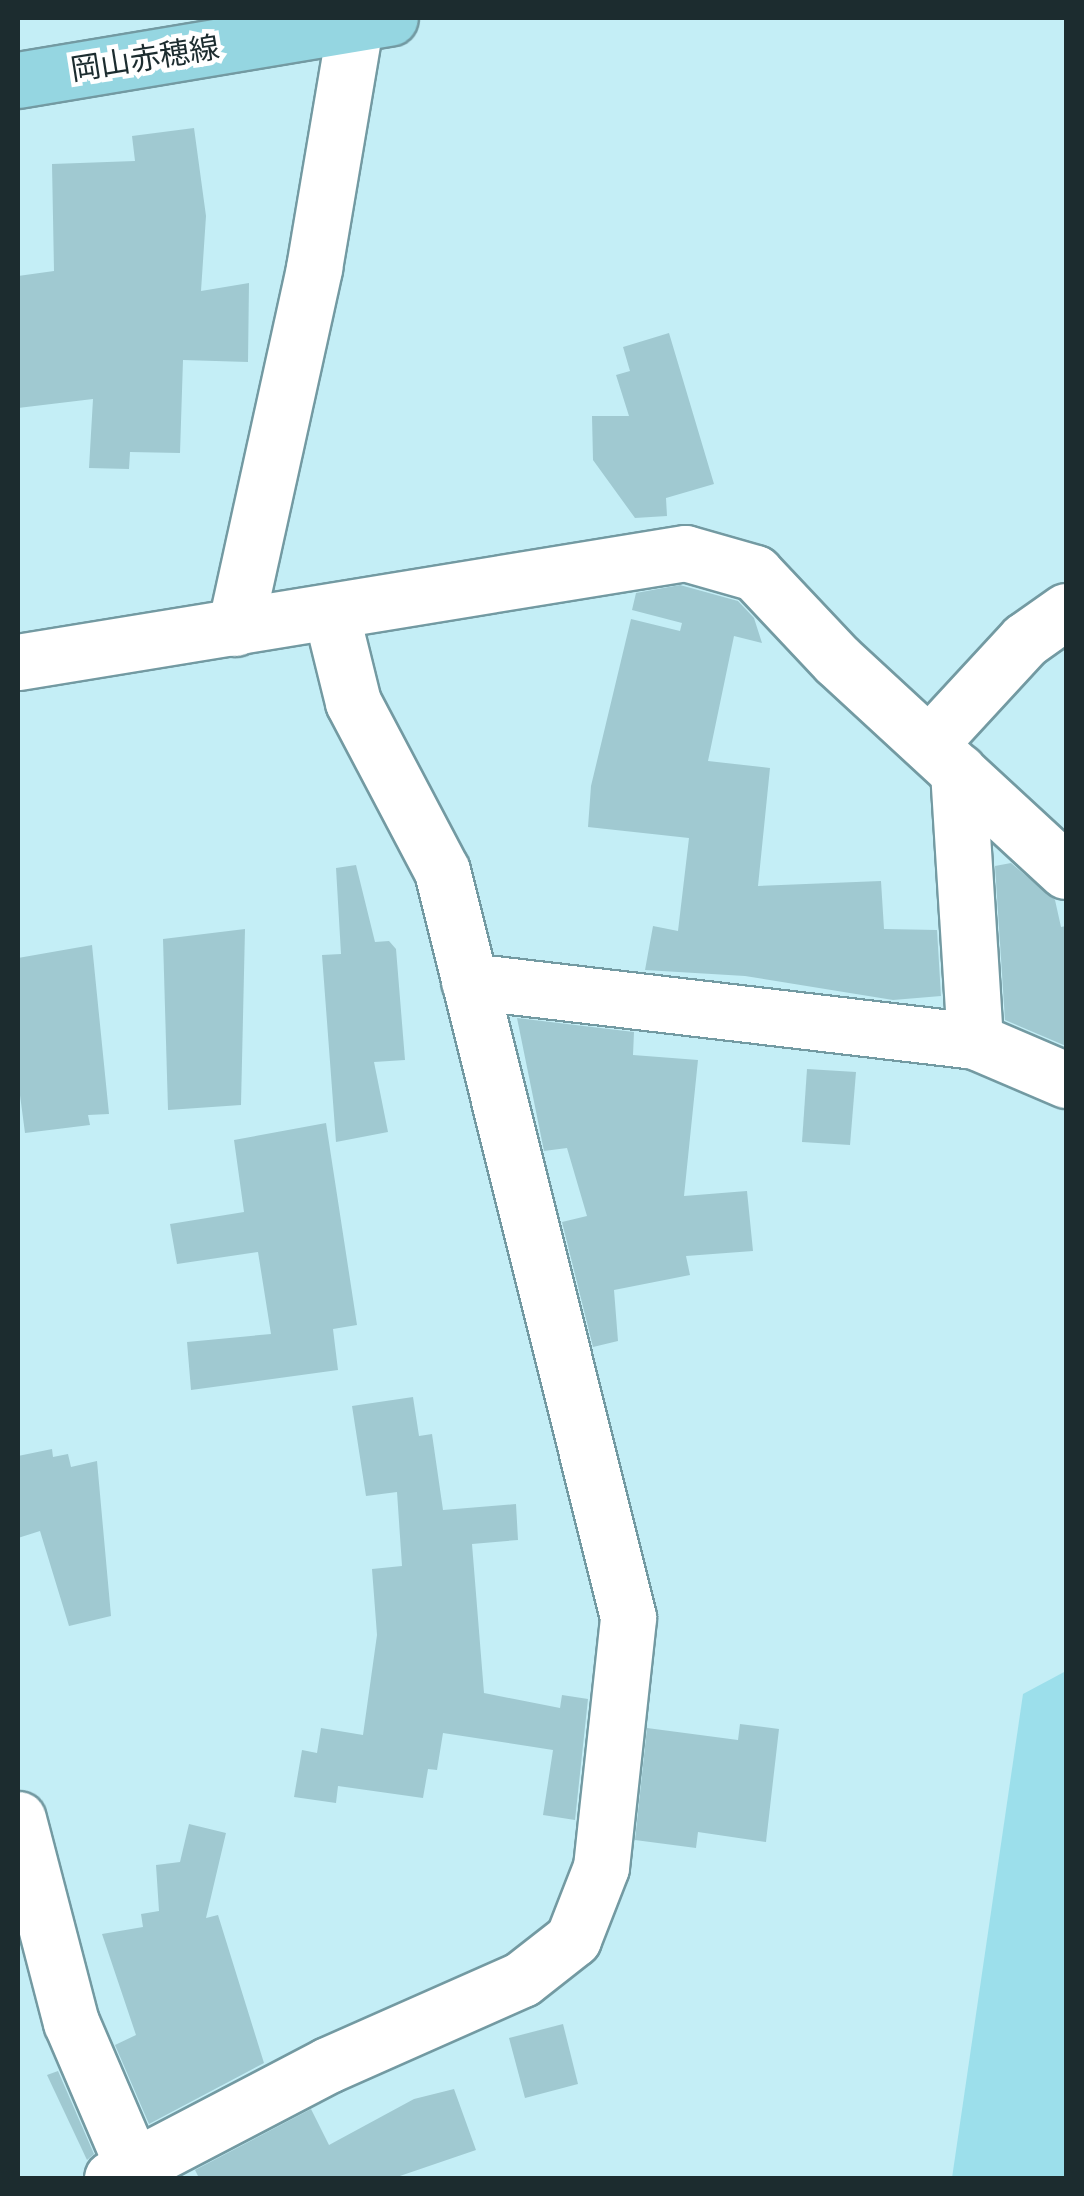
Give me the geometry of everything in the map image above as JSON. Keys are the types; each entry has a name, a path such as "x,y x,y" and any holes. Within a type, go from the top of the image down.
{"main road":[{"name":"岡山赤穂線","path":"18,80 372,21"}],"street":[{"path":"235,628 372,21"},
{"path":"18,662 331,614 685,553 755,574 1066,872"},
{"path":"975,1040 943,757 1026,640 1066,611"},
{"path":"18,1819 71,2022 128,2176 328,2065 522,1979 573,1939 601,1867 628,1617 442,870 353,702 331,614"},
{"path":"469,981 975,1040 1066,1080"}],"shaded area":[{"path":"1066,1671 1066,2178 952,2178 1023,1694"}],"building":[{"path":"194,128 206,216 201,291 249,283 248,362 183,360 180,453 130,452 129,469 89,468 93,399 18,408 18,276 54,271 52,164 135,161 132,136"},
{"path":"669,333 714,484 666,498 667,516 635,518 593,460 592,416 629,416 616,375 630,371 623,347"},
{"path":"680,585 738,601 754,618 762,643 734,636 708,761 770,768 758,886 881,881 884,929 937,930 941,996 893,1000 745,976 645,970 653,926 678,931 689,838 588,827 591,786 631,619 680,631 682,623 632,610 636,593"},
{"path":"1011,863 1055,900 1061,927 1066,926 1066,1046 1005,1020 995,866"},
{"path":"356,865 375,942 389,941 396,949 405,1060 374,1062 388,1132 336,1142 322,955 341,954 336,868"},
{"path":"245,929 241,1105 168,1110 163,939"},
{"path":"92,945 109,1114 88,1115 90,1125 25,1133 18,1080 18,958"},
{"path":"517,1018 634,1032 633,1055 698,1060 684,1196 747,1191 753,1251 686,1256 690,1275 614,1290 618,1341 593,1347 562,1222 587,1216 567,1148 544,1151"},
{"path":"807,1069 856,1072 850,1145 802,1142"},
{"path":"326,1123 357,1325 333,1329 338,1370 191,1390 187,1342 271,1334 258,1252 177,1264 170,1224 244,1212 234,1140"},
{"path":"413,1397 419,1436 432,1434 443,1510 516,1504 518,1540 472,1544 484,1693 560,1708 562,1695 588,1699 575,1820 543,1815 553,1750 443,1733 437,1770 428,1769 423,1798 338,1786 336,1803 294,1797 302,1750 317,1753 321,1728 363,1735 377,1635 372,1569 402,1566 397,1492 366,1496 352,1406"},
{"path":"52,1449 53,1457 68,1454 71,1467 97,1461 111,1616 69,1626 40,1531 18,1538 18,1456"},
{"path":"740,1724 779,1729 766,1842 698,1832 696,1848 635,1840 647,1728 738,1740"},
{"path":"189,1824 226,1833 206,1918 218,1915 264,2063 149,2124 115,2045 136,2035 102,1934 143,1927 141,1914 159,1911 156,1865 180,1862"},
{"path":"563,2024 578,2084 525,2098 509,2038"},
{"path":"58,2071 94,2154 87,2160 47,2075"},
{"path":"454,2089 476,2150 394,2178 199,2178 195,2170 311,2109 329,2145 414,2099"}]}
